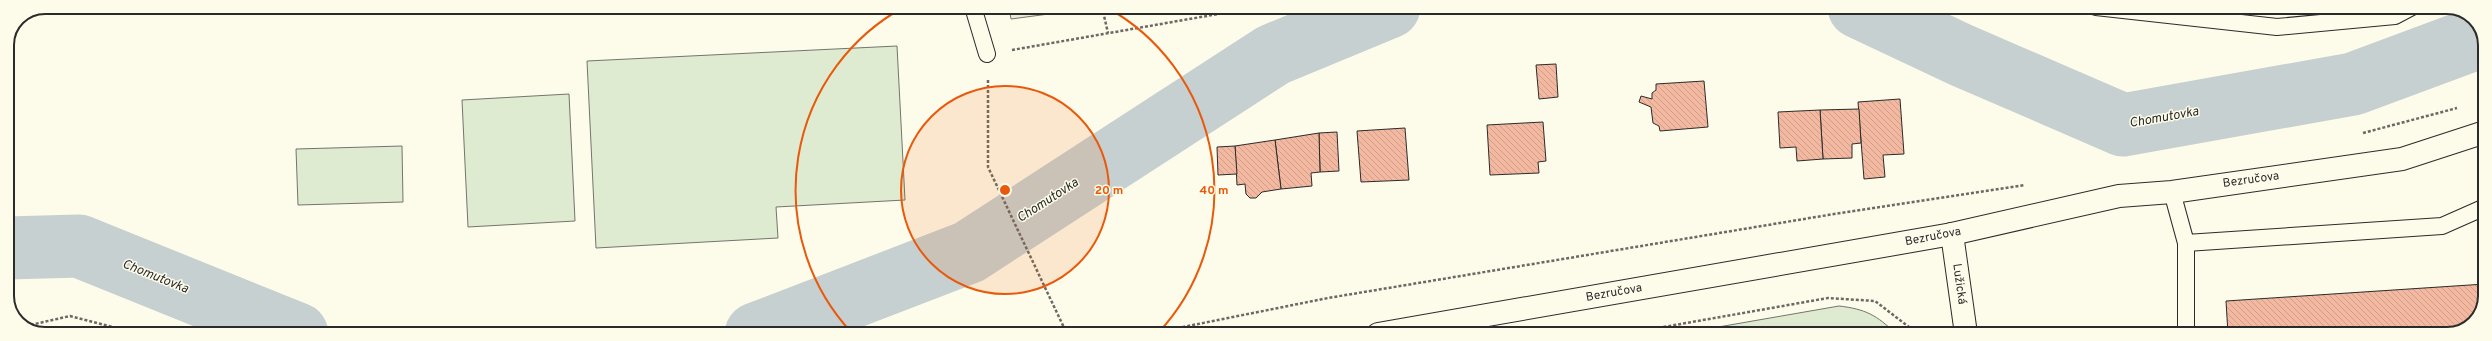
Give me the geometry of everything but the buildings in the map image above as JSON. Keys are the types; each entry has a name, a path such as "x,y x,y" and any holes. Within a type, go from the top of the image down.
{"street":[{"name":"Bezručova","path":"1418,327 1952,234 2119,196 2172,192 2402,159 2478,134"},
{"name":"Lužická","path":"1952,234 1965,327"}],"lane":[{"path":"975,14 987,54"},
{"path":"2156,14 2277,28 2395,16 2399,14"},
{"path":"2172,192 2186,243 2186,327"},
{"path":"2186,243 2442,226 2478,210"}],"path":[{"path":"1104,14 1108,33"},
{"path":"1064,327 988,167 987,54 1218,14"},
{"path":"2360,134 2433,113"},
{"path":"1183,327 1328,298 1828,215 2032,184"},
{"path":"1664,327 1828,298 1875,301 1909,327"},
{"path":"33,324 70,316 113,327"}],"green space":[{"path":"897,46 905,200 776,207 778,238 596,248 587,61"},
{"path":"569,94 575,221 468,227 462,100"},
{"path":"402,146 403,202 298,205 296,149"},
{"path":"1839,306 1863,311 1883,322 1888,327 1718,327"}],"shaded area":[{"path":"1010,14 1049,14 1011,19"}],"waterway":[{"name":"Chomutovka","path":"774,327 969,252 1273,55 1372,14"},
{"name":"Chomutovka","path":"1874,14 1961,55 2123,125 2353,84 2477,38"},
{"name":"Chomutovka","path":"14,248 79,246 280,327"}]}
